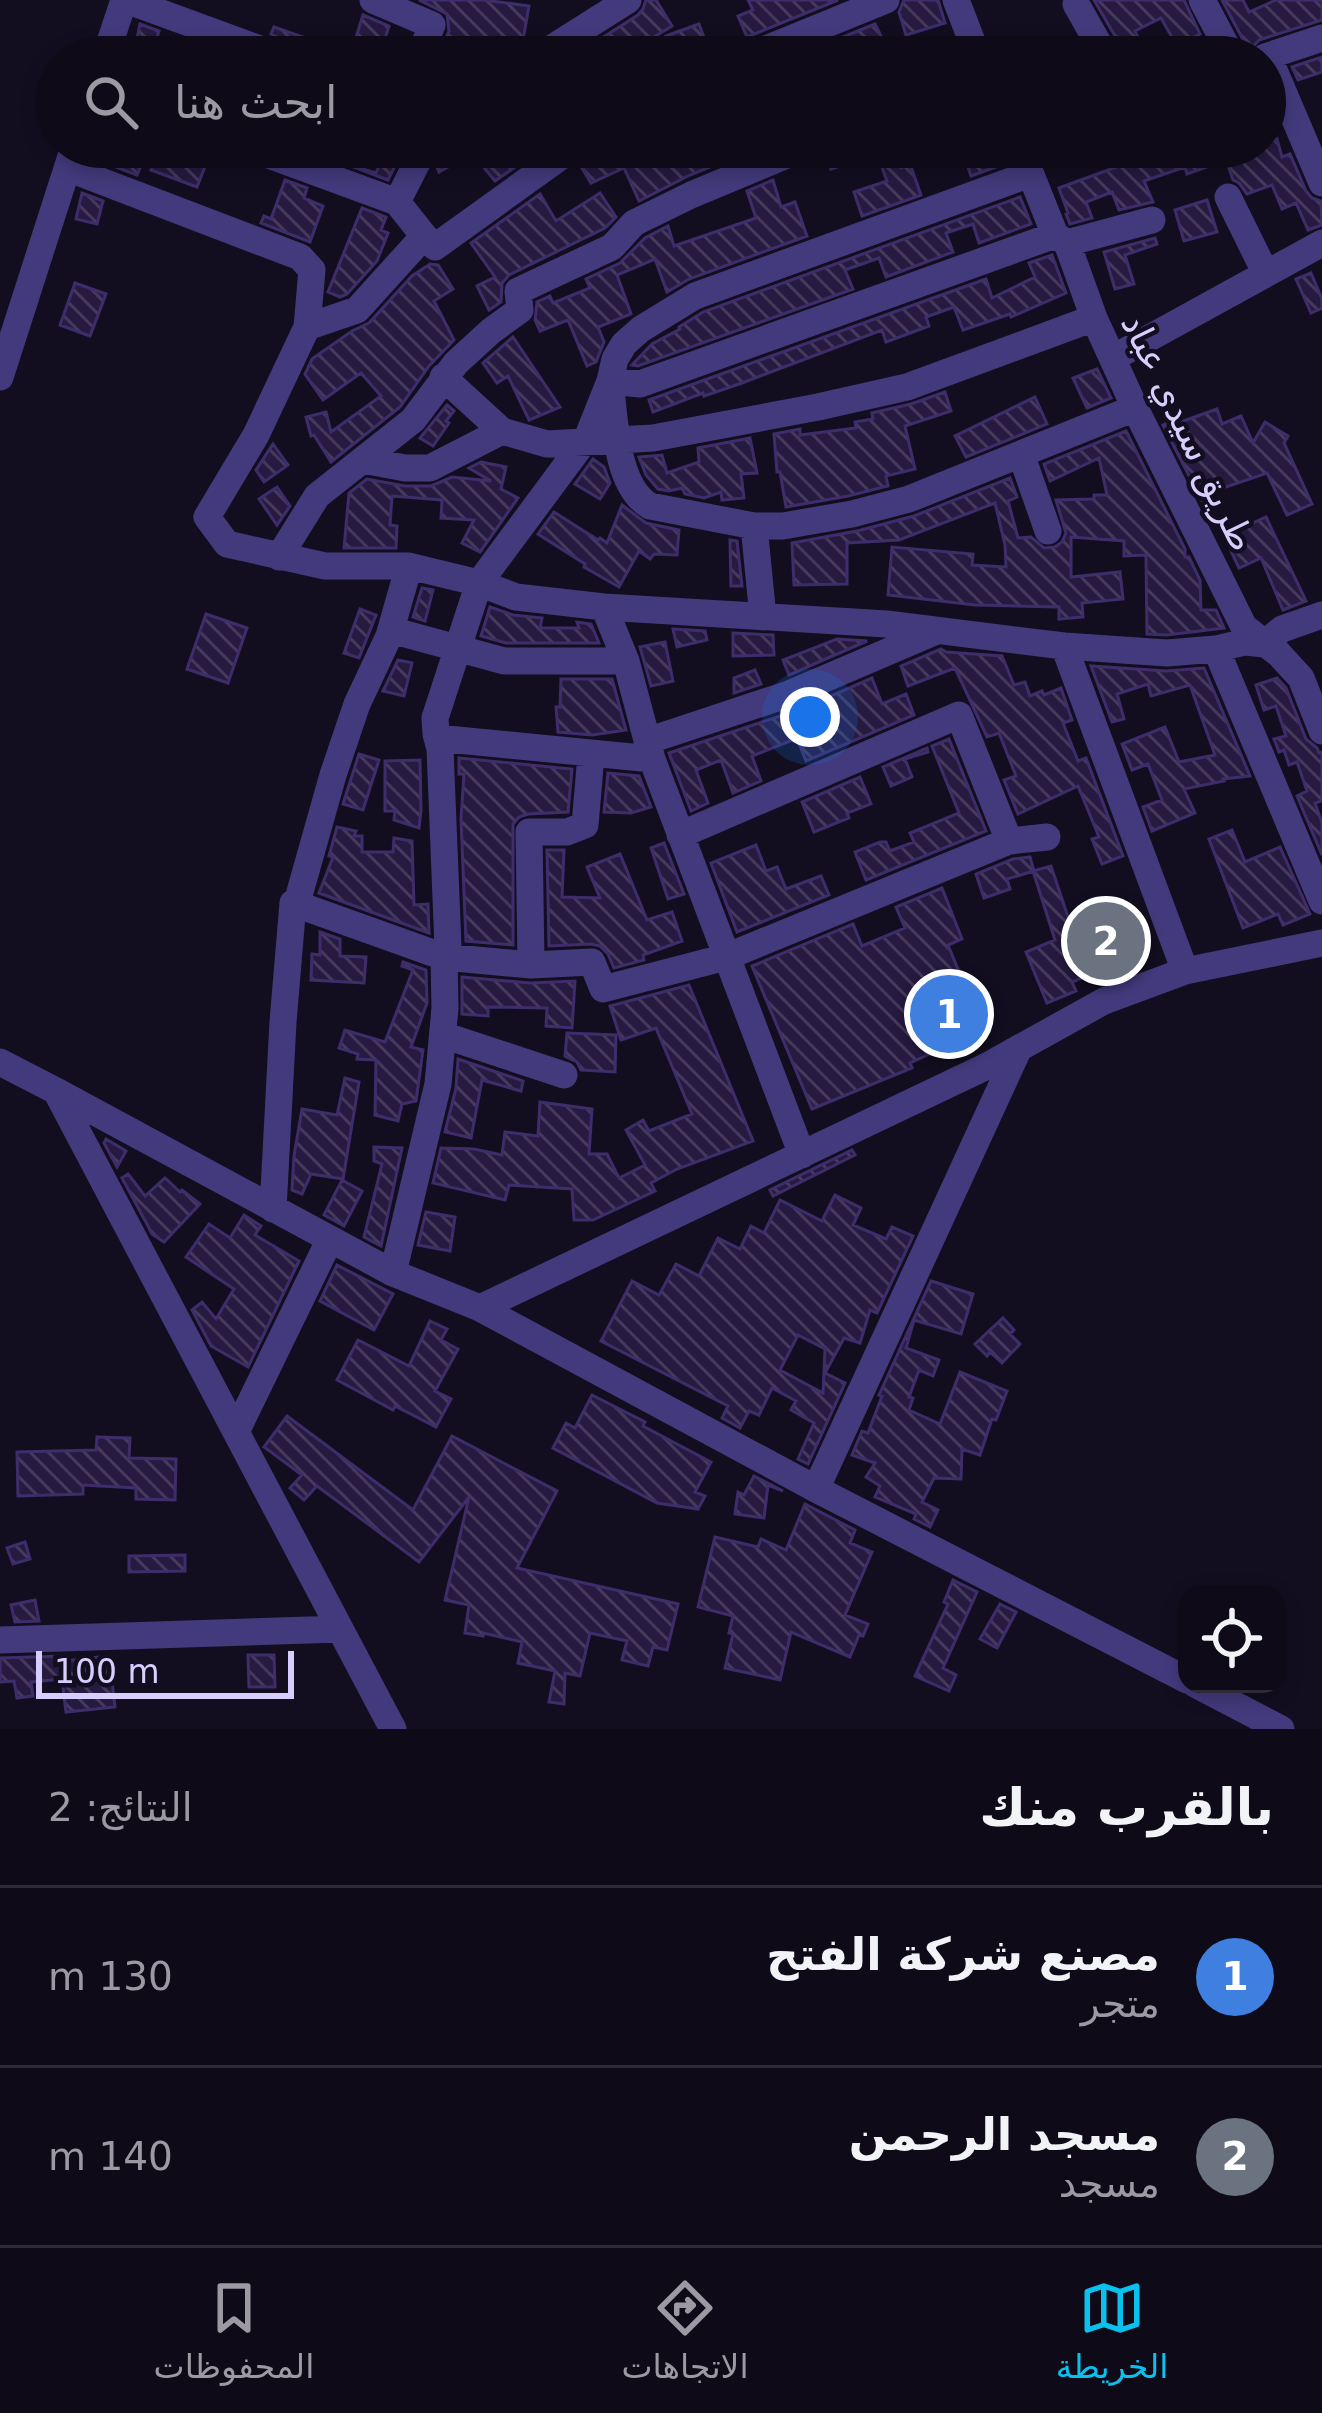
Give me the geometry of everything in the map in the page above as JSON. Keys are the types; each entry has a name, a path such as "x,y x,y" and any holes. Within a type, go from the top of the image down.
{"street":[{"path":"112,36 125,0 225,36"},
{"path":"373,0 432,25 427,36"},
{"path":"571,36 628,0"},
{"path":"798,36 886,0"},
{"path":"956,0 970,36"},
{"path":"1202,0 1221,36"},
{"path":"1076,4 1094,36"},
{"path":"1286,50 1322,38"},
{"path":"1286,102 1322,183"},
{"path":"0,377 67,168"},
{"path":"93,168 300,257 312,270 307,327 256,435 207,517 227,544 325,566 409,566 516,597 887,624 1064,646 1167,652 1264,644 1282,629 1322,615"},
{"path":"305,168 398,202 430,242"},
{"path":"398,202 415,168"},
{"path":"307,327 357,310 430,242 542,168"},
{"path":"279,557 317,496 413,420 443,377 520,310 518,291 612,247 634,223 756,168"},
{"name":"طريق سيدي عباد","path":"1028,168 1135,408 1244,627 1312,674 1322,731"},
{"path":"393,1273 433,1106 443,1035 448,947 435,718 479,583 584,441 610,381 614,359 641,329 695,296 1030,174"},
{"path":"1228,197 1266,274"},
{"path":"610,381 640,384 1061,239 1152,220"},
{"path":"1113,358 1322,243"},
{"path":"443,377 502,431 547,444 653,438 907,387 1094,318"},
{"path":"610,381 618,440 636,498 669,511 754,526 783,526 909,500 1135,408"},
{"path":"363,460 405,469 430,468 502,431"},
{"path":"1021,454 1048,531"},
{"path":"754,526 763,617"},
{"path":"273,1209 293,903 357,704 391,630 409,566"},
{"path":"604,607 626,661 680,835 802,1155"},
{"path":"391,630 504,661 626,661"},
{"path":"437,739 591,755 650,750 937,631"},
{"path":"1064,646 1185,971"},
{"path":"1216,649 1322,902"},
{"path":"680,835 958,715 1009,842"},
{"path":"531,965 529,832 567,832 585,825 591,755"},
{"path":"293,903 445,957 531,965 592,962 603,989 726,957 1009,842 1047,837"},
{"path":"480,1308 802,1155 1104,1001 1185,971 1322,943"},
{"path":"443,1035 564,1075"},
{"path":"816,1490 1019,1048"},
{"path":"0,1062 393,1273 480,1308 816,1490 1178,1675"},
{"path":"56,1091 393,1729"},
{"path":"236,1432 330,1239"},
{"path":"0,1640 340,1629"},
{"path":"1212,1693 1281,1729"}],"building":[{"path":"419,0 529,6 524,36 447,36 447,14"},
{"path":"646,0 656,0 672,26 656,36 605,36 638,15"},
{"path":"748,0 838,0 747,36 738,16 753,10"},
{"path":"904,0 938,0 945,23 906,35 899,12"},
{"path":"1094,0 1184,0 1200,34 1171,36 1161,18 1135,31 1138,36 1115,36"},
{"path":"1222,0 1243,0 1249,12 1276,0 1322,0 1322,20 1272,36 1241,36"},
{"path":"363,15 389,26 386,36 356,36"},
{"path":"140,24 159,31 158,36 137,36"},
{"path":"699,24 703,36 666,36"},
{"path":"875,24 881,36 846,36"},
{"path":"274,27 300,36 275,36 271,34"},
{"path":"1322,57 1322,72 1298,80 1292,67"},
{"path":"1290,154 1306,191 1321,201 1322,225 1308,230 1296,203 1282,209 1272,185 1247,194 1229,168 1286,168"},
{"path":"152,168 204,168 197,187"},
{"path":"356,168 359,168 376,173 378,168 394,168 388,180"},
{"path":"484,168 514,168 495,181"},
{"path":"582,168 624,168 591,183"},
{"path":"624,168 707,168 690,175 639,201"},
{"path":"882,168 911,168 921,195 862,216 854,192 887,181"},
{"path":"968,168 993,168 971,176"},
{"path":"1114,168 1182,168 1144,181 1153,202 1119,210 1112,192 1086,202 1092,218 1070,224 1059,188"},
{"path":"285,180 307,188 304,198 323,206 310,242 261,223 264,216 271,219"},
{"path":"773,180 781,207 795,202 807,236 689,279 667,292 655,259 617,275 631,314 598,327 604,342 596,362 587,366 568,320 540,331 535,320 537,302 550,296 553,303 590,288 586,279 620,263 645,238 668,226 674,246 756,218 747,191"},
{"path":"82,193 103,201 97,224 76,219"},
{"path":"600,193 616,217 605,228 509,275 502,283 501,302 489,310 477,286 495,277 471,243 540,194 556,221"},
{"path":"1020,197 1031,224 979,243 973,224 946,233 953,252 886,277 879,258 845,270 853,289 632,365 652,344 703,312"},
{"path":"1207,200 1217,232 1184,241 1175,210"},
{"path":"362,208 386,217 381,230 388,233 377,261 340,297 328,292"},
{"path":"1155,238 1157,244 1125,255 1134,284 1115,289 1104,252"},
{"path":"1052,255 1066,293 1011,317 963,330 954,307 926,317 929,326 886,342 882,330 653,412 649,400 986,279 992,298 1035,277 1029,263"},
{"path":"430,264 438,265 453,289 434,301 454,340 400,407 331,462 311,436 306,417 326,412 331,432 381,396 361,373 323,400 305,374 312,359 369,323 412,276"},
{"path":"1311,273 1322,308 1311,313 1296,279"},
{"path":"75,283 106,294 90,336 60,325"},
{"path":"513,337 560,407 529,420 508,376 497,383 483,363"},
{"path":"1097,369 1111,398 1087,408 1073,378"},
{"path":"945,392 951,411 905,426 915,469 886,476 888,486 786,507 774,434 856,428 855,422 873,419 872,413"},
{"path":"1035,397 1047,424 966,457 955,436"},
{"path":"447,405 454,411 433,446 420,438"},
{"path":"1217,409 1222,424 1241,416 1253,443 1265,422 1288,436 1284,443 1312,504 1287,515 1267,473 1205,494 1207,499 1202,501 1163,425"},
{"path":"1126,431 1200,580 1201,610 1216,610 1224,628 1147,634 1146,555 1124,556 1124,541 1071,537 1071,577 1120,572 1123,599 1082,603 1083,617 1059,619 1059,607 975,605 888,595 892,547 973,554 972,565 1006,567 995,503 899,540 847,543 847,584 794,585 792,543 914,516 1010,478 1017,497 1008,501 1018,538 1031,537 1044,548 1055,547 1066,533 1056,500 1107,495 1099,458 1050,481 1044,464"},
{"path":"750,438 757,473 741,474 744,498 722,500 721,492 704,498 685,494 682,488 658,489 639,457 662,455 667,473 699,462 698,448"},
{"path":"273,444 288,465 264,482 256,470"},
{"path":"593,459 604,467 610,483 600,499 575,484"},
{"path":"481,462 506,467 501,489 518,498 480,552 462,543 474,520 441,518 442,500 392,496 390,525 397,526 396,548 344,548 349,493 367,479 405,486 431,486 452,477 491,481 469,468"},
{"path":"277,487 290,506 277,525 259,499"},
{"path":"622,505 646,523 679,530 677,555 654,554 650,559 639,551 619,587 538,534 554,512 607,543"},
{"path":"1266,517 1306,601 1283,610 1261,558 1239,568 1224,536"},
{"path":"730,540 737,541 742,586 731,586"},
{"path":"422,588 433,590 425,621 413,617"},
{"path":"490,607 542,618 540,628 591,624 599,643 506,643 481,636"},
{"path":"360,609 376,615 359,658 344,653"},
{"path":"206,614 247,628 228,683 187,669"},
{"path":"673,629 705,631 707,640 677,647"},
{"path":"733,633 773,635 774,655 733,656"},
{"path":"837,639 867,641 789,675 783,660"},
{"path":"665,642 673,681 651,686 640,647"},
{"path":"941,649 1002,656 1014,685 1025,682 1030,696 1061,688 1072,720 1063,723 1078,761 1086,758 1123,856 1102,864 1092,839 1099,837 1078,786 1018,814 1004,780 1016,776 999,733 987,737 955,668 908,686 901,666"},
{"path":"398,660 412,663 404,696 383,691"},
{"path":"1091,666 1166,671 1204,668 1250,776 1184,789 1195,813 1152,831 1143,807 1162,800 1148,764 1132,770 1122,744 1165,727 1179,762 1215,755 1190,685 1151,696 1148,684 1117,694 1124,719 1112,722"},
{"path":"755,670 761,684 734,693 734,678"},
{"path":"872,678 882,704 906,694 914,715 806,761 798,741 837,726 826,698"},
{"path":"1277,678 1286,688 1306,739 1322,752 1322,801 1315,803 1322,823 1322,855 1297,796 1307,791 1297,762 1289,765 1274,739 1286,736 1276,706 1264,710 1256,685"},
{"path":"561,679 612,679 626,730 592,735 558,732"},
{"path":"783,715 793,740 752,756 761,781 733,793 721,760 696,770 708,803 691,811 669,753"},
{"path":"949,739 986,831 866,880 855,852 880,842 886,842 890,851 914,842 910,833 959,813 932,746"},
{"path":"927,748 928,752 905,759 912,777 891,786 883,767"},
{"path":"359,754 379,760 363,810 343,804"},
{"path":"459,758 572,769 568,812 528,814 513,824 513,945 466,941 464,774 459,774"},
{"path":"420,760 419,828 394,820 395,811 385,811 385,761"},
{"path":"608,773 639,776 651,807 631,813 604,812"},
{"path":"860,777 871,804 814,832 802,802"},
{"path":"337,827 362,836 362,852 393,852 394,838 412,841 414,905 428,904 429,933 319,893 333,857 329,856"},
{"path":"1232,830 1245,862 1280,847 1310,914 1283,925 1278,914 1243,928 1209,839"},
{"path":"664,843 684,894 668,899 651,848"},
{"path":"756,845 766,871 777,867 786,889 821,876 829,895 737,932 711,863"},
{"path":"547,850 564,850 562,897 600,898 587,867 620,854 647,920 672,912 682,941 643,955 644,960 614,968 600,946 549,946"},
{"path":"1030,857 1034,871 1007,879 1010,889 984,898 976,874"},
{"path":"1051,866 1069,920 1100,908 1122,962 1072,982 1076,991 1047,1003 1026,952 1055,940 1033,871"},
{"path":"942,888 962,939 948,945 962,979 919,997 947,1046 910,1063 912,1068 812,1109 752,966 853,924 862,946 905,928 896,907"},
{"path":"320,932 340,939 340,956 366,957 364,983 311,980 312,954 320,955"},
{"path":"403,962 426,970 427,1003 411,1047 423,1050 416,1101 402,1104 398,1121 375,1115 376,1060 357,1059 358,1054 339,1048 345,1030 385,1042 413,970 402,966"},
{"path":"462,977 575,981 572,1028 546,1026 547,1008 488,1007 488,1016 462,1014"},
{"path":"689,985 753,1141 677,1169 651,1183 655,1191 593,1220 574,1220 572,1189 509,1185 505,1200 433,1183 441,1148 502,1155 505,1132 538,1136 540,1102 592,1109 589,1154 607,1154 619,1178 645,1165 626,1130 643,1120 649,1131 692,1114 656,1028 621,1040 610,1006"},
{"path":"567,1033 616,1035 615,1072 581,1070 565,1056"},
{"path":"458,1059 523,1081 521,1091 482,1080 471,1138 445,1132"},
{"path":"345,1078 359,1082 343,1179 311,1174 302,1194 292,1190 302,1109 337,1115"},
{"path":"106,1139 126,1151 117,1167 104,1143"},
{"path":"374,1147 402,1148 381,1246 364,1237 382,1164 374,1161"},
{"path":"852,1150 855,1155 773,1196 770,1190"},
{"path":"128,1174 145,1196 165,1178 200,1204 164,1242 152,1234 122,1178"},
{"path":"342,1180 362,1191 344,1226 324,1215"},
{"path":"835,1195 861,1208 853,1225 886,1239 892,1227 913,1236 877,1313 870,1310 860,1343 844,1338 825,1373 845,1383 808,1464 798,1459 814,1423 791,1410 796,1401 772,1388 759,1415 749,1411 740,1428 722,1418 728,1406 601,1341 632,1281 659,1295 676,1264 699,1276 718,1238 740,1249 751,1226 764,1233 780,1200 822,1221","holes":["798,1335 825,1349 823,1393 780,1370"]},
{"path":"426,1212 455,1217 450,1251 418,1245"},
{"path":"244,1215 261,1226 255,1235 299,1261 248,1367 211,1346 192,1310 202,1302 216,1319 234,1289 186,1257 209,1224 230,1238"},
{"path":"337,1265 393,1294 374,1330 320,1301"},
{"path":"931,1281 973,1294 961,1334 914,1320 906,1348 939,1360 933,1376 919,1370 909,1410 940,1424 960,1372 1007,1391 980,1455 962,1449 961,1479 934,1478 922,1502 938,1510 930,1527 914,1519 916,1514 875,1497 880,1486 866,1477 875,1463 852,1455 862,1431 868,1433 879,1395"},
{"path":"1003,1318 1020,1344 1002,1363 975,1344"},
{"path":"430,1321 447,1329 441,1340 458,1349 435,1391 451,1399 436,1427 337,1380 358,1340 409,1366"},
{"path":"592,1395 711,1462 695,1492 705,1496 698,1509 657,1503 553,1448 566,1423 575,1428"},
{"path":"287,1416 413,1510 452,1436 557,1491 517,1568 678,1604 667,1650 653,1647 648,1666 622,1660 627,1641 590,1633 580,1676 565,1673 564,1704 549,1702 555,1671 518,1663 522,1642 465,1633 469,1605 445,1600 469,1497 419,1562 317,1486 304,1500 290,1488 302,1475 264,1447"},
{"path":"97,1437 130,1438 129,1458 176,1459 175,1500 136,1499 136,1488 83,1485 83,1494 18,1496 17,1452 96,1450"},
{"path":"754,1476 783,1491 768,1485 764,1518 735,1514 738,1492 744,1495"},
{"path":"805,1504 855,1530 850,1543 872,1552 845,1615 868,1624 863,1636 859,1635 850,1657 791,1632 780,1680 725,1668 733,1616 698,1607 715,1537 758,1547 761,1539 786,1550"},
{"path":"25,1542 30,1559 13,1564 7,1548"},
{"path":"185,1555 185,1571 129,1572 129,1556"},
{"path":"953,1580 977,1592 943,1668 956,1675 949,1691 915,1676 948,1604 944,1602"},
{"path":"35,1600 39,1621 15,1622 11,1605"},
{"path":"1000,1604 1016,1612 997,1648 980,1639"},
{"path":"248,1655 274,1655 275,1687 249,1687"},
{"path":"64,1656 65,1661 109,1656 115,1707 66,1712 62,1679 31,1682 33,1696 17,1698 14,1681 0,1682 0,1658"}],"place":[{"name":"مسجد الرحمن","path":"1106,941"},
{"name":"مصنع شركة الفتح","path":"949,1014"}]}
